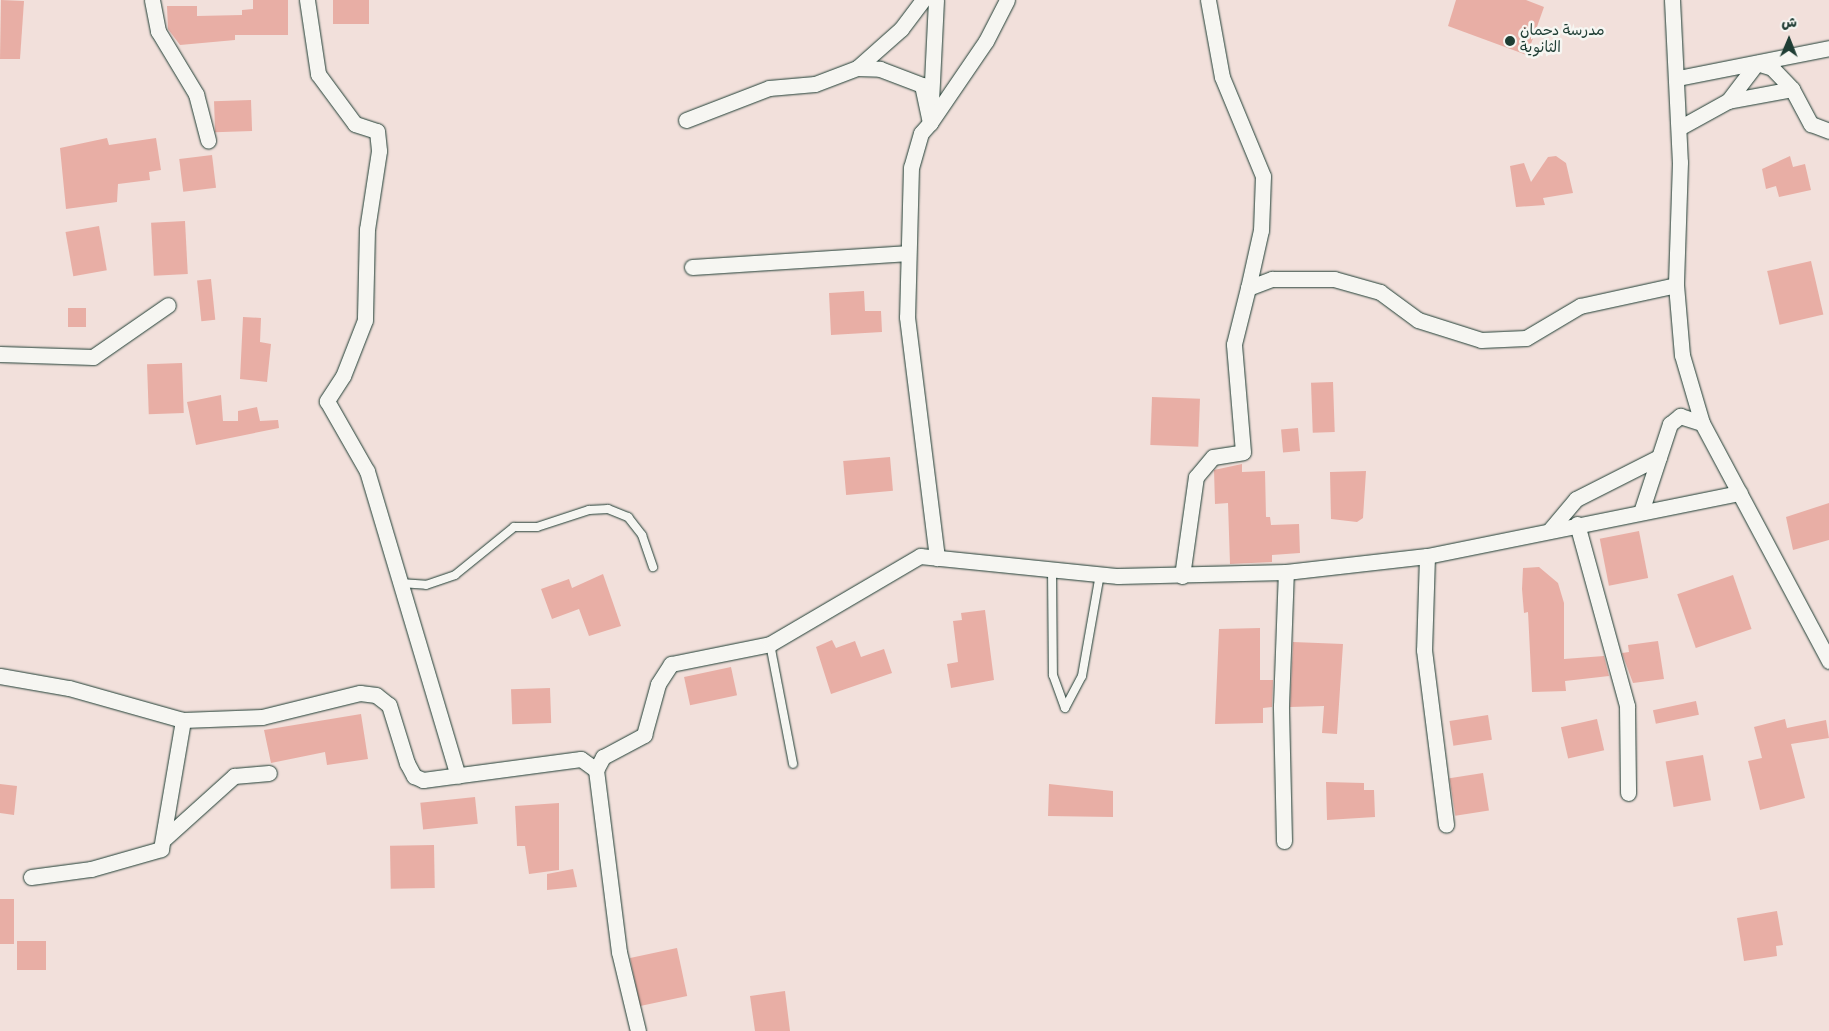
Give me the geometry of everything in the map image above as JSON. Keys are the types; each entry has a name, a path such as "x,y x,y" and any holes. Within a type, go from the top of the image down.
{"street":[{"path":"152,0 158,31 196,94 208,140"},
{"path":"307,0 318,74 355,124 377,131 379,151 367,229 364,320 343,376 327,401 367,471 458,776"},
{"path":"686,120 769,88 815,84 858,68 901,28 923,0"},
{"path":"930,123 936,0"},
{"path":"937,558 916,414 906,253 911,167 922,133 986,41 1007,0"},
{"path":"1182,576 1196,477 1213,456 1243,452 1234,344 1261,230 1263,176 1222,77 1208,0"},
{"path":"1672,0 1678,78 1679,128 1676,285 1682,355 1702,423 1740,493 1796,607 1829,661"},
{"path":"1678,78 1829,48"},
{"path":"1757,63 1772,68 1792,88 1811,124 1829,131"},
{"path":"1679,128 1728,100 1757,63"},
{"path":"858,68 880,69 922,85 930,123"},
{"path":"1728,100 1749,100 1792,88"},
{"path":"692,267 906,253"},
{"path":"1248,288 1272,279 1334,279 1380,292 1418,320 1481,340 1526,338 1580,306 1676,285"},
{"path":"0,354 92,357 168,305"},
{"path":"1640,512 1670,424 1680,416 1702,423"},
{"path":"1549,531 1576,499 1659,458"},
{"path":"638,1031 619,952 596,770 603,757 644,735 658,684 670,664 770,644 920,556 1100,574 1182,576 1286,572 1427,556 1577,524 1740,493"},
{"path":"1577,524 1628,706 1628,793"},
{"path":"1427,556 1424,650 1446,825"},
{"path":"1284,841 1281,706 1286,572"},
{"path":"0,676 69,688 183,720 262,717 360,693 376,695 389,706 414,776 423,780 581,760 596,770"},
{"path":"31,877 100,866 162,849 183,720"},
{"path":"163,840 234,776 269,773"}],"lane":[{"path":"400,584 426,585 455,575 514,527 537,527 590,510 608,509 628,516 642,536 653,567"},
{"path":"1052,569 1052,675 1064,708 1082,676 1100,574"},
{"path":"770,644 793,764"}],"building":[{"path":"1,0 24,1 20,59 0,59"},
{"path":"253,0 288,0 288,35 235,35 235,40 180,45 168,29 167,6 197,6 197,16 242,15 242,10 253,9"},
{"path":"333,0 369,0 369,24 333,24"},
{"name":"مدرسة دحمان الثانوية","path":"1456,0 1526,0 1544,7 1527,55 1448,26"},
{"path":"251,100 252,131 215,132 214,101"},
{"path":"107,138 109,145 156,138 161,170 149,172 150,180 118,184 117,202 66,209 60,148"},
{"path":"212,155 216,188 183,192 179,159"},
{"path":"1556,156 1566,163 1573,193 1543,198 1545,205 1516,207 1510,166 1524,163 1531,182 1548,157"},
{"path":"1790,156 1793,167 1805,164 1811,190 1779,197 1776,186 1766,189 1762,169"},
{"path":"185,221 188,274 154,276 151,223"},
{"path":"99,226 107,270 73,276 66,232"},
{"path":"1811,261 1823,315 1780,325 1767,271"},
{"path":"211,279 215,320 201,321 197,280"},
{"path":"864,291 865,311 881,311 882,332 831,335 829,293"},
{"path":"68,308 86,308 86,327 68,327"},
{"path":"243,317 261,318 260,342 271,344 267,382 240,379"},
{"path":"182,363 184,413 149,414 147,364"},
{"path":"1333,382 1335,432 1313,433 1311,383"},
{"path":"221,395 223,421 238,421 238,411 257,407 260,421 278,420 279,428 196,445 187,402"},
{"path":"1152,397 1200,399 1198,447 1150,445"},
{"path":"1298,428 1300,451 1283,452 1281,429"},
{"path":"890,457 893,491 846,495 843,461"},
{"path":"1242,464 1242,472 1265,471 1266,517 1270,517 1271,525 1299,524 1300,553 1272,555 1272,562 1230,564 1228,503 1215,504 1214,470"},
{"path":"1366,471 1363,518 1357,522 1331,519 1330,472"},
{"path":"1829,503 1829,540 1793,550 1786,517"},
{"path":"1639,531 1648,578 1609,586 1600,539"},
{"path":"1539,567 1558,583 1564,603 1564,659 1604,656 1609,676 1565,681 1566,691 1532,692 1528,612 1524,613 1522,589 1523,568"},
{"path":"603,574 621,626 589,636 579,609 552,619 541,589 569,579 572,588"},
{"path":"1733,575 1752,629 1696,648 1677,594"},
{"path":"985,610 994,680 951,688 947,664 958,662 953,621 962,620 961,613"},
{"path":"1260,628 1260,680 1273,680 1272,707 1263,708 1263,723 1215,724 1219,629"},
{"path":"832,640 836,648 855,641 861,657 884,649 892,673 831,694 816,647"},
{"path":"1658,641 1664,679 1633,683 1622,653 1629,652 1628,645"},
{"path":"1293,642 1343,644 1337,734 1322,733 1324,706 1290,707"},
{"path":"731,667 737,695 690,705 684,677"},
{"path":"550,688 551,723 512,724 511,689"},
{"path":"1696,701 1699,715 1656,724 1653,710"},
{"path":"361,714 368,759 327,765 325,752 271,763 264,730"},
{"path":"1488,715 1492,740 1453,746 1449,721"},
{"path":"1597,719 1604,750 1568,759 1561,727"},
{"path":"1785,719 1787,728 1826,720 1829,738 1791,744 1805,798 1760,810 1748,761 1762,758 1754,727"},
{"path":"1703,755 1711,800 1674,807 1666,762"},
{"path":"1483,773 1489,811 1455,816 1449,778"},
{"path":"1326,782 1364,783 1364,790 1374,790 1375,817 1327,820"},
{"path":"0,784 17,786 14,815 0,813"},
{"path":"1049,784 1113,791 1113,817 1048,816"},
{"path":"475,797 478,824 423,830 420,803"},
{"path":"559,803 559,870 529,874 525,846 517,846 515,806"},
{"path":"434,845 435,888 391,889 390,846"},
{"path":"573,869 577,887 547,890 547,874"},
{"path":"0,899 14,899 14,944 0,944"},
{"path":"1777,911 1783,945 1776,946 1777,956 1744,961 1737,918"},
{"path":"17,941 46,941 46,970 17,970"},
{"path":"677,948 687,996 640,1006 630,958"},
{"path":"785,991 790,1031 755,1031 750,996"}],"place":[{"name":"مدرسة دحمان الثانوية","path":"1510,41"}]}
